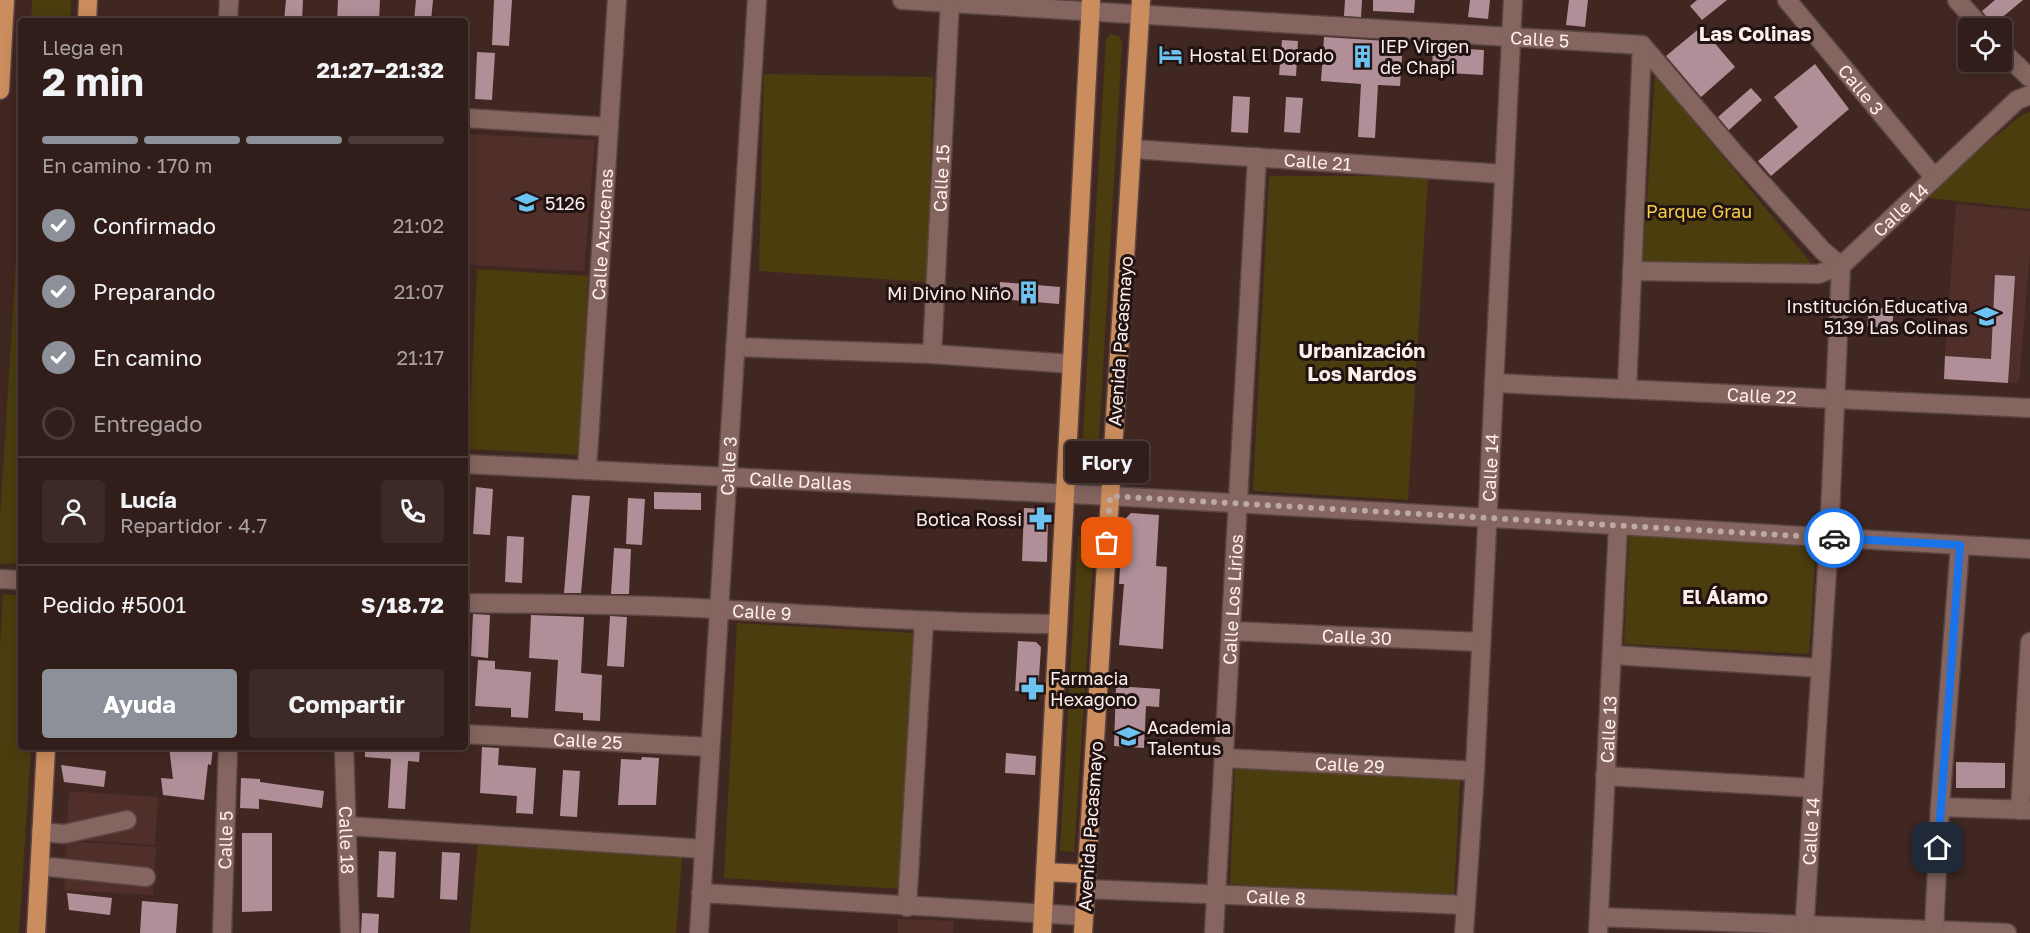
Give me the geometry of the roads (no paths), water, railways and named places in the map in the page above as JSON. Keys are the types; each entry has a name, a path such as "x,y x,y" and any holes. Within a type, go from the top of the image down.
{"main road":[{"path":"0,90 5,0"},
{"path":"87,18 88,0"},
{"path":"1042,924 1091,5"},
{"name":"Avenida Pacasmayo","path":"1083,924 1141,7"},
{"path":"36,933 46,750"},
{"path":"1044,872 1086,882"}],"street":[{"path":"228,18 229,0"},
{"name":"Calle Azucenas","path":"587,470 617,0"},
{"name":"Calle 3","path":"699,933 721,610 727,477 757,0"},
{"path":"902,0 1141,7"},
{"name":"Calle 14","path":"1464,933 1475,771 1513,0"},
{"name":"Calle 3","path":"1787,0 1934,177"},
{"path":"1957,0 1973,18"},
{"name":"Calle 15","path":"932,354 950,1"},
{"name":"Calle 5","path":"1141,7 1268,24 1642,45"},
{"path":"1642,45 1744,165 1823,251 1841,266"},
{"path":"1626,389 1642,45"},
{"path":"2012,61 2030,78"},
{"name":"Calle 14","path":"1805,929 1829,538 1841,266 2017,100 2030,95"},
{"path":"468,118 609,127"},
{"name":"Calle 21","path":"1132,149 1504,174"},
{"name":"Calle Los Lirios","path":"1214,933 1257,157"},
{"path":"1632,271 1818,274 1841,266"},
{"path":"735,347 932,354 1072,364"},
{"name":"Calle 22","path":"1494,383 2030,408"},
{"name":"Calle Dallas","path":"468,465 1110,496 2030,549"},
{"name":"Calle 13","path":"1598,925 1618,526"},
{"path":"1934,930 1940,807 1960,545"},
{"path":"0,579 18,580"},
{"name":"Calle 9","path":"468,603 721,610 924,621 1058,624"},
{"path":"907,907 924,621"},
{"name":"Calle 30","path":"1231,631 1481,642"},
{"path":"1940,807 2025,810 2030,642"},
{"path":"1612,656 1821,668"},
{"name":"Calle 25","path":"468,735 710,747"},
{"name":"Calle 5","path":"222,933 228,750"},
{"name":"Calle 18","path":"344,750 350,933"},
{"name":"Calle 29","path":"1224,758 1475,771"},
{"path":"1605,776 1813,788"},
{"path":"42,832 64,834 127,820"},
{"path":"347,826 704,849"},
{"path":"40,866 146,877"},
{"name":"Calle 8","path":"1086,882 1216,895 1466,905"},
{"path":"701,893 907,907 1042,924 1083,924"},
{"path":"1598,925 2007,933"}],"place":[{"name":"Hostal El Dorado","path":"1171,55"},
{"name":"IEP Virgen de Chapi","path":"1362,56"},
{"name":"5126","path":"527,203"},
{"name":"Mi Divino Niño","path":"1029,293"},
{"name":"Institución Educativa 5139 Las Colinas","path":"1986,316"},
{"name":"Botica Rossi","path":"1040,519"},
{"name":"Flory","path":"1107,543"},
{"name":"Farmacia Hexagono","path":"1032,688"},
{"name":"Academia Talentus","path":"1129,737"}],"district":[{"name":"Las Colinas","path":"1755,33"},
{"name":"Urbanización Los Nardos","path":"1362,362"},
{"name":"El Álamo","path":"1725,596"}],"park label":[{"name":"Parque Grau","path":"1699,211"}]}
